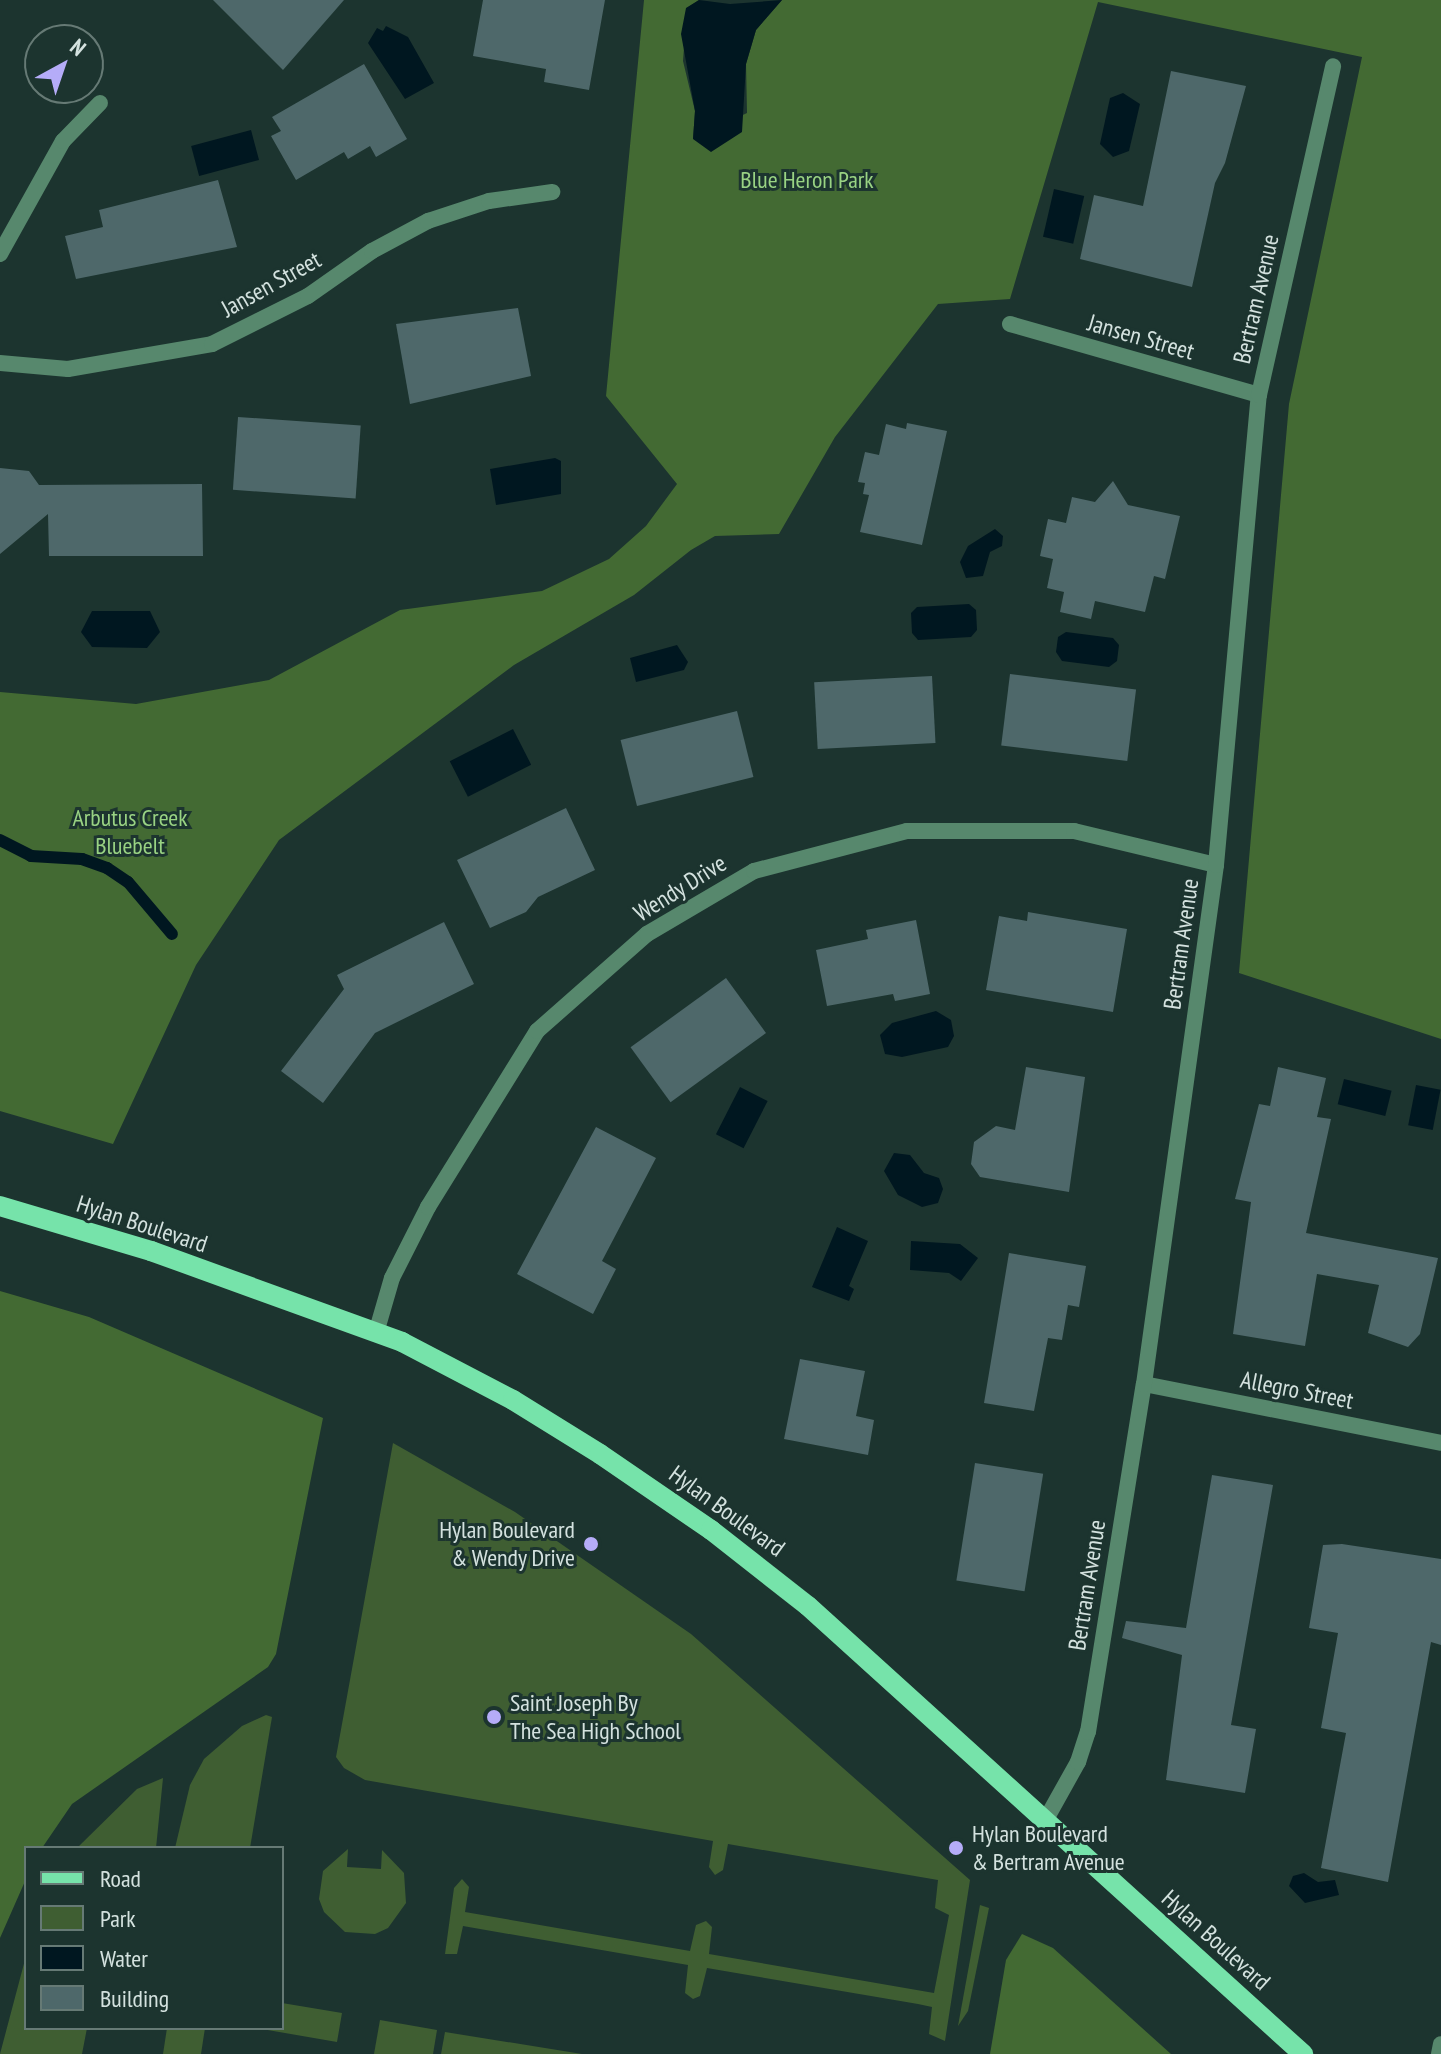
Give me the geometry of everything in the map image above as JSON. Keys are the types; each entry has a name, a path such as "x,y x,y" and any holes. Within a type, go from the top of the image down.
{"main road":[{"name":"Hylan Boulevard","path":"0,1206 151,1251 376,1333 513,1400 711,1530 808,1606 1303,2054"}],"street":[{"name":"Bertram Avenue","path":"1045,1821 1085,1746 1144,1384 1216,865 1259,395 1333,66"},
{"path":"0,254 63,141 99,104"},
{"name":"Jansen Street","path":"0,363 68,369 212,344 308,296 372,251 428,221 489,201 552,192"},
{"name":"Jansen Street","path":"1010,324 1259,395"},
{"name":"Wendy Drive","path":"376,1333 392,1278 428,1207 537,1031 647,934 754,871 907,831 1074,831 1216,865"},
{"name":"Allegro Street","path":"1144,1384 1441,1443"},
{"path":"1439,2054 1441,2044"}],"green space":[{"name":"Blue Heron Park","path":"644,0 699,0 687,8 683,61 695,111 693,139 747,113 746,64 756,30 782,0 1441,0 1441,1039 1239,973 1289,404 1362,57 1098,2 1010,299 938,304 835,437 779,534 715,536 691,550 634,595 514,665 279,840 196,965 113,1144 0,1111 0,692 136,704 269,680 400,610 542,591 609,559 646,526 677,484 606,396"},
{"path":"0,1291 89,1317 323,1418 276,1654 268,1667 72,1804 43,1846 24,1846 24,1884 0,1938"},
{"path":"393,1443 515,1512 691,1634 970,1880 945,2041 929,2034 932,2007 918,2004 707,1968 700,1996 693,1999 685,1993 688,1965 463,1926 457,1954 445,1954 454,1888 462,1879 469,1887 465,1912 690,1951 696,1925 706,1921 712,1927 709,1954 934,1993 949,1915 935,1908 938,1880 728,1844 723,1870 715,1875 709,1867 713,1841 365,1780 344,1768 336,1757"},
{"path":"266,1715 272,1717 250,1846 175,1846 190,1785 204,1759 242,1726"},
{"path":"163,1778 156,1846 79,1846 137,1789"},
{"path":"348,1849 347,1867 381,1869 382,1850 404,1873 406,1903 388,1928 375,1934 345,1932 324,1912 319,1899 323,1871"},
{"path":"980,1905 989,1908 968,2011 958,2026"},
{"path":"1022,1934 1053,1948 1171,2054 990,2054 1006,1960"},
{"path":"24,1964 24,2030 87,2030 82,2054 0,2054"},
{"path":"284,2003 342,2013 337,2042 268,2030 284,2030"},
{"path":"380,2020 437,2030 433,2054 374,2054"},
{"path":"167,2030 205,2030 201,2054 163,2054"},
{"path":"445,2032 582,2054 441,2054"}],"water":[{"path":"699,0 730,4 782,0 756,30 746,64 742,132 711,152 693,139 695,111 681,34 686,8"},
{"path":"386,26 408,37 434,83 405,99 368,43 377,28 383,31"},
{"path":"1123,93 1140,104 1129,151 1113,157 1100,144 1110,98"},
{"path":"251,130 259,160 199,176 191,146"},
{"path":"1054,189 1084,196 1073,244 1043,237"},
{"path":"555,458 561,461 561,494 496,505 490,469"},
{"path":"995,529 1003,536 1002,546 990,552 983,576 966,578 960,562 968,546"},
{"path":"969,604 976,610 977,630 971,637 918,640 912,633 911,613 917,607"},
{"path":"92,611 150,611 160,632 147,648 92,647 81,632"},
{"path":"1066,632 1113,638 1119,645 1117,661 1109,667 1062,661 1056,652 1058,637"},
{"path":"677,645 688,662 684,670 636,682 630,658"},
{"path":"513,729 531,765 468,797 450,761"},
{"path":"936,1011 951,1020 954,1036 948,1047 902,1057 885,1054 880,1035 892,1023"},
{"path":"1344,1079 1392,1091 1385,1116 1338,1104"},
{"path":"1416,1085 1441,1090 1433,1130 1408,1125"},
{"path":"740,1087 768,1101 744,1148 716,1134"},
{"path":"894,1153 910,1155 924,1173 939,1178 943,1189 938,1203 922,1207 898,1195 884,1171"},
{"path":"837,1227 868,1241 849,1286 854,1289 849,1301 812,1287"},
{"path":"911,1241 960,1244 978,1258 961,1281 949,1273 910,1270"},
{"path":"1304,1873 1318,1882 1335,1880 1339,1895 1305,1903 1289,1886 1293,1876"}],"building":[{"path":"213,0 344,0 283,70"},
{"path":"483,0 605,0 589,90 544,82 546,69 473,56"},
{"path":"364,64 407,139 376,157 370,146 348,159 344,152 296,180 271,136 281,131 272,117"},
{"path":"1171,71 1246,86 1225,163 1215,183 1192,287 1080,259 1094,195 1143,206"},
{"path":"218,180 237,247 76,279 65,236 103,227 99,210"},
{"path":"518,308 531,376 410,404 396,324"},
{"path":"238,417 361,426 356,498 233,490"},
{"path":"907,423 947,431 922,545 860,532 869,495 863,494 865,483 858,482 865,452 879,455 886,424 906,429"},
{"path":"0,468 29,471 39,485 202,484 203,556 49,556 48,514 0,554"},
{"path":"1113,481 1128,505 1180,516 1165,579 1154,576 1145,612 1095,601 1091,619 1060,612 1064,592 1047,588 1053,559 1040,556 1048,519 1066,523 1072,497 1095,502"},
{"path":"1010,674 1136,689 1127,761 1001,745"},
{"path":"932,676 936,743 818,749 814,682"},
{"path":"737,711 753,777 637,806 621,740"},
{"path":"566,808 595,870 538,897 526,912 490,928 457,860"},
{"path":"1028,912 1127,929 1113,1012 986,990 999,916 1027,921"},
{"path":"916,920 930,994 895,1001 893,994 827,1006 816,950 868,939 866,930"},
{"path":"444,922 474,984 375,1033 323,1103 281,1071 344,989 337,975"},
{"path":"726,978 766,1033 671,1102 631,1047"},
{"path":"1026,1067 1085,1077 1069,1192 980,1177 971,1164 974,1142 996,1126 1015,1130"},
{"path":"1278,1067 1326,1078 1317,1117 1331,1119 1306,1233 1438,1258 1420,1334 1408,1347 1368,1333 1379,1285 1317,1274 1305,1346 1233,1334 1251,1202 1235,1199 1259,1104 1270,1106"},
{"path":"596,1127 656,1158 602,1261 616,1269 593,1314 517,1274"},
{"path":"1009,1253 1086,1266 1079,1307 1068,1305 1062,1340 1048,1338 1034,1411 984,1403"},
{"path":"800,1359 865,1371 856,1416 874,1420 868,1455 784,1439"},
{"path":"975,1463 1043,1474 1025,1591 956,1581"},
{"path":"1212,1475 1273,1485 1231,1725 1256,1729 1245,1793 1166,1780 1182,1655 1122,1638 1126,1621 1186,1628"},
{"path":"1342,1544 1441,1559 1441,1645 1431,1642 1388,1882 1321,1868 1346,1733 1321,1728 1338,1633 1309,1628 1323,1545"}],"waterway":[{"path":"0,840 31,856 82,859 107,868 128,882 172,934"}],"place":[{"name":"Hylan Boulevard & Wendy Drive","path":"591,1544"},
{"name":"Saint Joseph By The Sea High School","path":"494,1717"},
{"name":"Hylan Boulevard & Bertram Avenue","path":"956,1848"}],"park label":[{"name":"Arbutus Creek Bluebelt","path":"130,832"}]}
